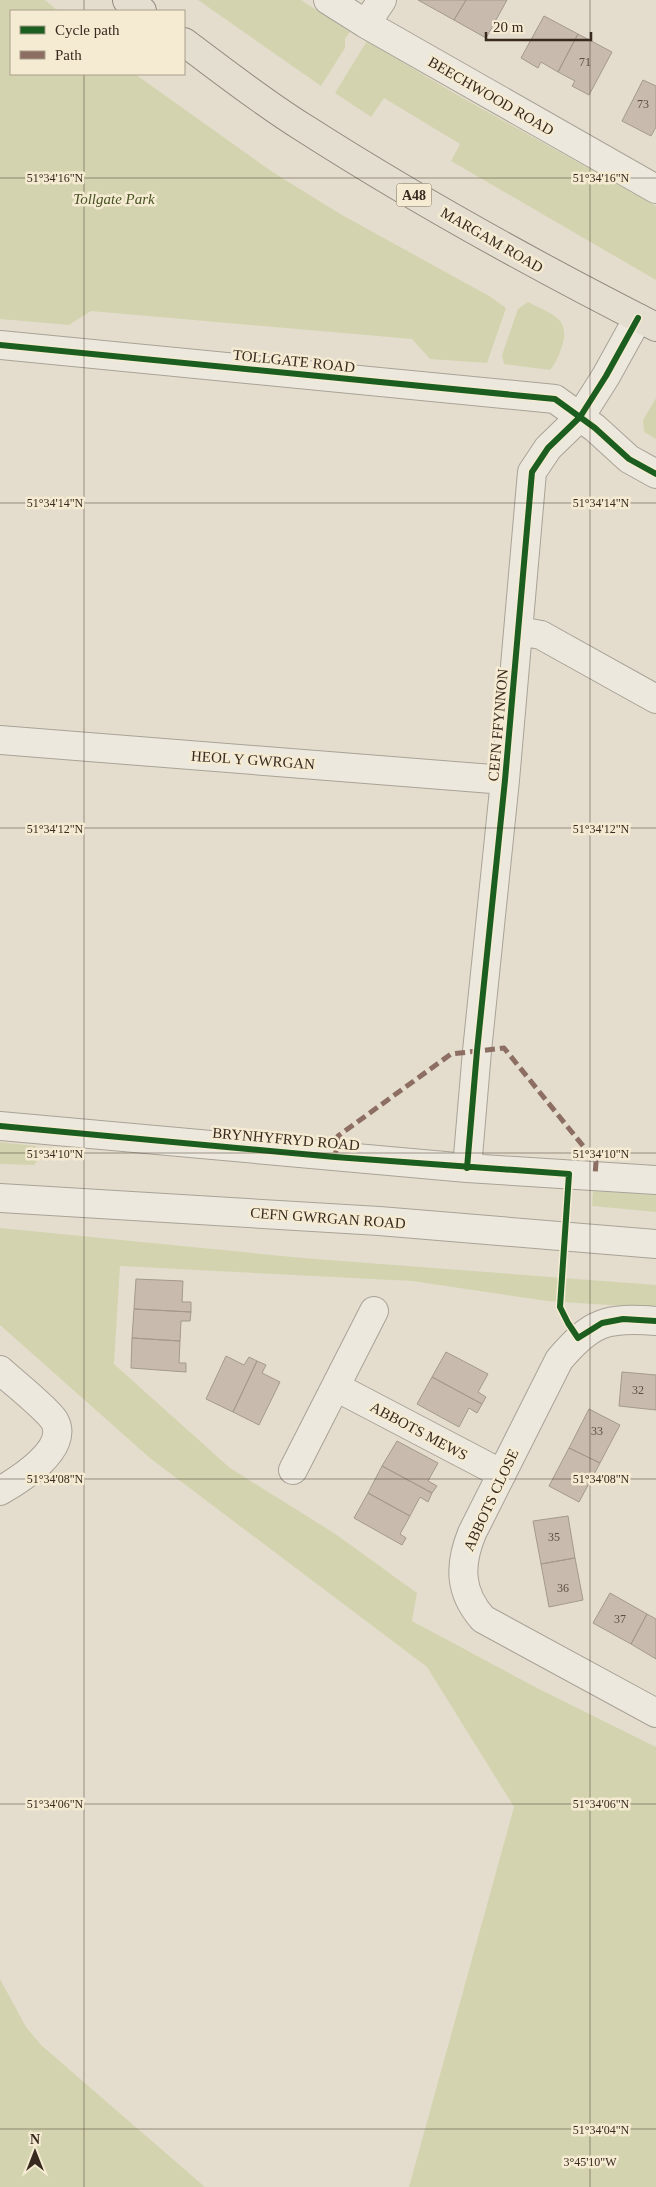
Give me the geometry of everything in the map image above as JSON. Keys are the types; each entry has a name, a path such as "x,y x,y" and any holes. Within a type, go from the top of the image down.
{"main road":[{"path":"127,0 141,10"},
{"name":"MARGAM ROAD","path":"185,43 302,127 535,266 647,323"}],"street":[{"name":"BEECHWOOD ROAD","path":"328,0 366,24 656,189"},
{"path":"366,24 382,0"},
{"name":"CEFN FFYNNON","path":"467,1168 476,1051 505,780 532,472 548,448 580,417 606,376 647,323"},
{"name":"TOLLGATE ROAD","path":"0,345 555,399 580,417"},
{"path":"580,417 629,459 656,474"},
{"path":"518,631 541,635 656,699"},
{"name":"HEOL Y GWRGAN","path":"0,740 505,780"},
{"name":"BRYNHYFRYD ROAD","path":"0,1126 467,1168 656,1180"},
{"name":"CEFN GWRGAN ROAD","path":"0,1198 379,1221 656,1244"},
{"path":"293,1470 374,1311"},
{"name":"ABBOTS CLOSE","path":"656,1321 623,1319 602,1323 578,1338 559,1360 472,1532 464,1552 463,1570 466,1592 471,1606 483,1619 656,1713"},
{"path":"0,1370 54,1420 57,1433 54,1444 39,1463 0,1491"},
{"name":"ABBOTS MEWS","path":"336,1387 502,1474"}],"green space":[{"name":"Tollgate Park","path":"0,0 45,0 57,10 10,10 10,75 136,75 274,173 342,215 491,297 506,308 487,363 430,359 412,339 91,311 69,325 0,319"},
{"path":"198,0 301,0 350,32 345,39 345,48 321,86"},
{"path":"367,41 452,92 656,206 656,280 451,161 460,144 384,98 371,117 335,93"},
{"path":"528,302 558,318 564,330 564,339 560,352 550,370 504,364 502,355 518,309"},
{"path":"656,398 656,439 644,432 643,420"},
{"path":"0,1142 36,1146 43,1153 34,1165 0,1164"},
{"path":"593,1191 656,1195 656,1212 592,1206"},
{"path":"0,1228 303,1258 656,1285 656,1308 547,1301 412,1281 120,1266 114,1364 230,1468 334,1533 417,1593 412,1621 537,1688 656,1747 656,2187 409,2187 514,1807 427,1667 151,1459 0,1325"},
{"path":"0,1979 26,2027 41,2045 205,2187 0,2187"}],"building":[{"path":"418,0 466,0 454,20"},
{"path":"466,0 507,0 486,38 454,20"},
{"path":"544,16 578,34 558,72 541,62 538,68 521,58"},
{"path":"578,34 612,52 589,95 572,86 575,81 558,72"},
{"path":"643,80 656,86 656,127 651,136 622,121"},
{"path":"136,1279 183,1281 182,1302 191,1302 191,1312 134,1309"},
{"path":"134,1309 191,1312 190,1321 181,1321 180,1341 132,1338"},
{"path":"132,1338 180,1341 179,1363 186,1363 186,1372 131,1368"},
{"path":"446,1352 488,1374 478,1392 486,1397 482,1404 432,1377"},
{"path":"226,1356 244,1365 249,1357 257,1361 233,1412 206,1399"},
{"path":"257,1361 266,1365 262,1373 280,1382 259,1425 233,1412"},
{"path":"622,1372 656,1375 656,1410 619,1406"},
{"path":"432,1377 482,1404 477,1413 469,1408 459,1427 417,1404"},
{"path":"589,1409 620,1425 600,1463 569,1448"},
{"path":"397,1441 438,1463 428,1481 437,1486 432,1493 382,1466"},
{"path":"569,1448 600,1463 579,1502 549,1486"},
{"path":"382,1466 432,1493 428,1502 420,1497 410,1516 368,1493"},
{"path":"368,1493 410,1516 400,1534 406,1538 402,1545 354,1518"},
{"path":"568,1516 575,1558 541,1564 533,1521"},
{"path":"575,1558 583,1600 549,1607 541,1564"},
{"path":"610,1593 647,1614 631,1644 593,1623"},
{"path":"647,1614 656,1619 656,1659 631,1644"}],"marked path":[{"path":"335,1157 338,1136 451,1054 504,1048 596,1162 595,1176"}],"cycle path":[{"path":"467,1168 505,780 532,472 548,448 580,417 606,376 638,318"},
{"path":"0,345 555,399 595,428 629,459 656,474"},
{"path":"0,1126 335,1157 569,1174 560,1307 568,1323 578,1338 602,1323 623,1319 656,1321"}]}
